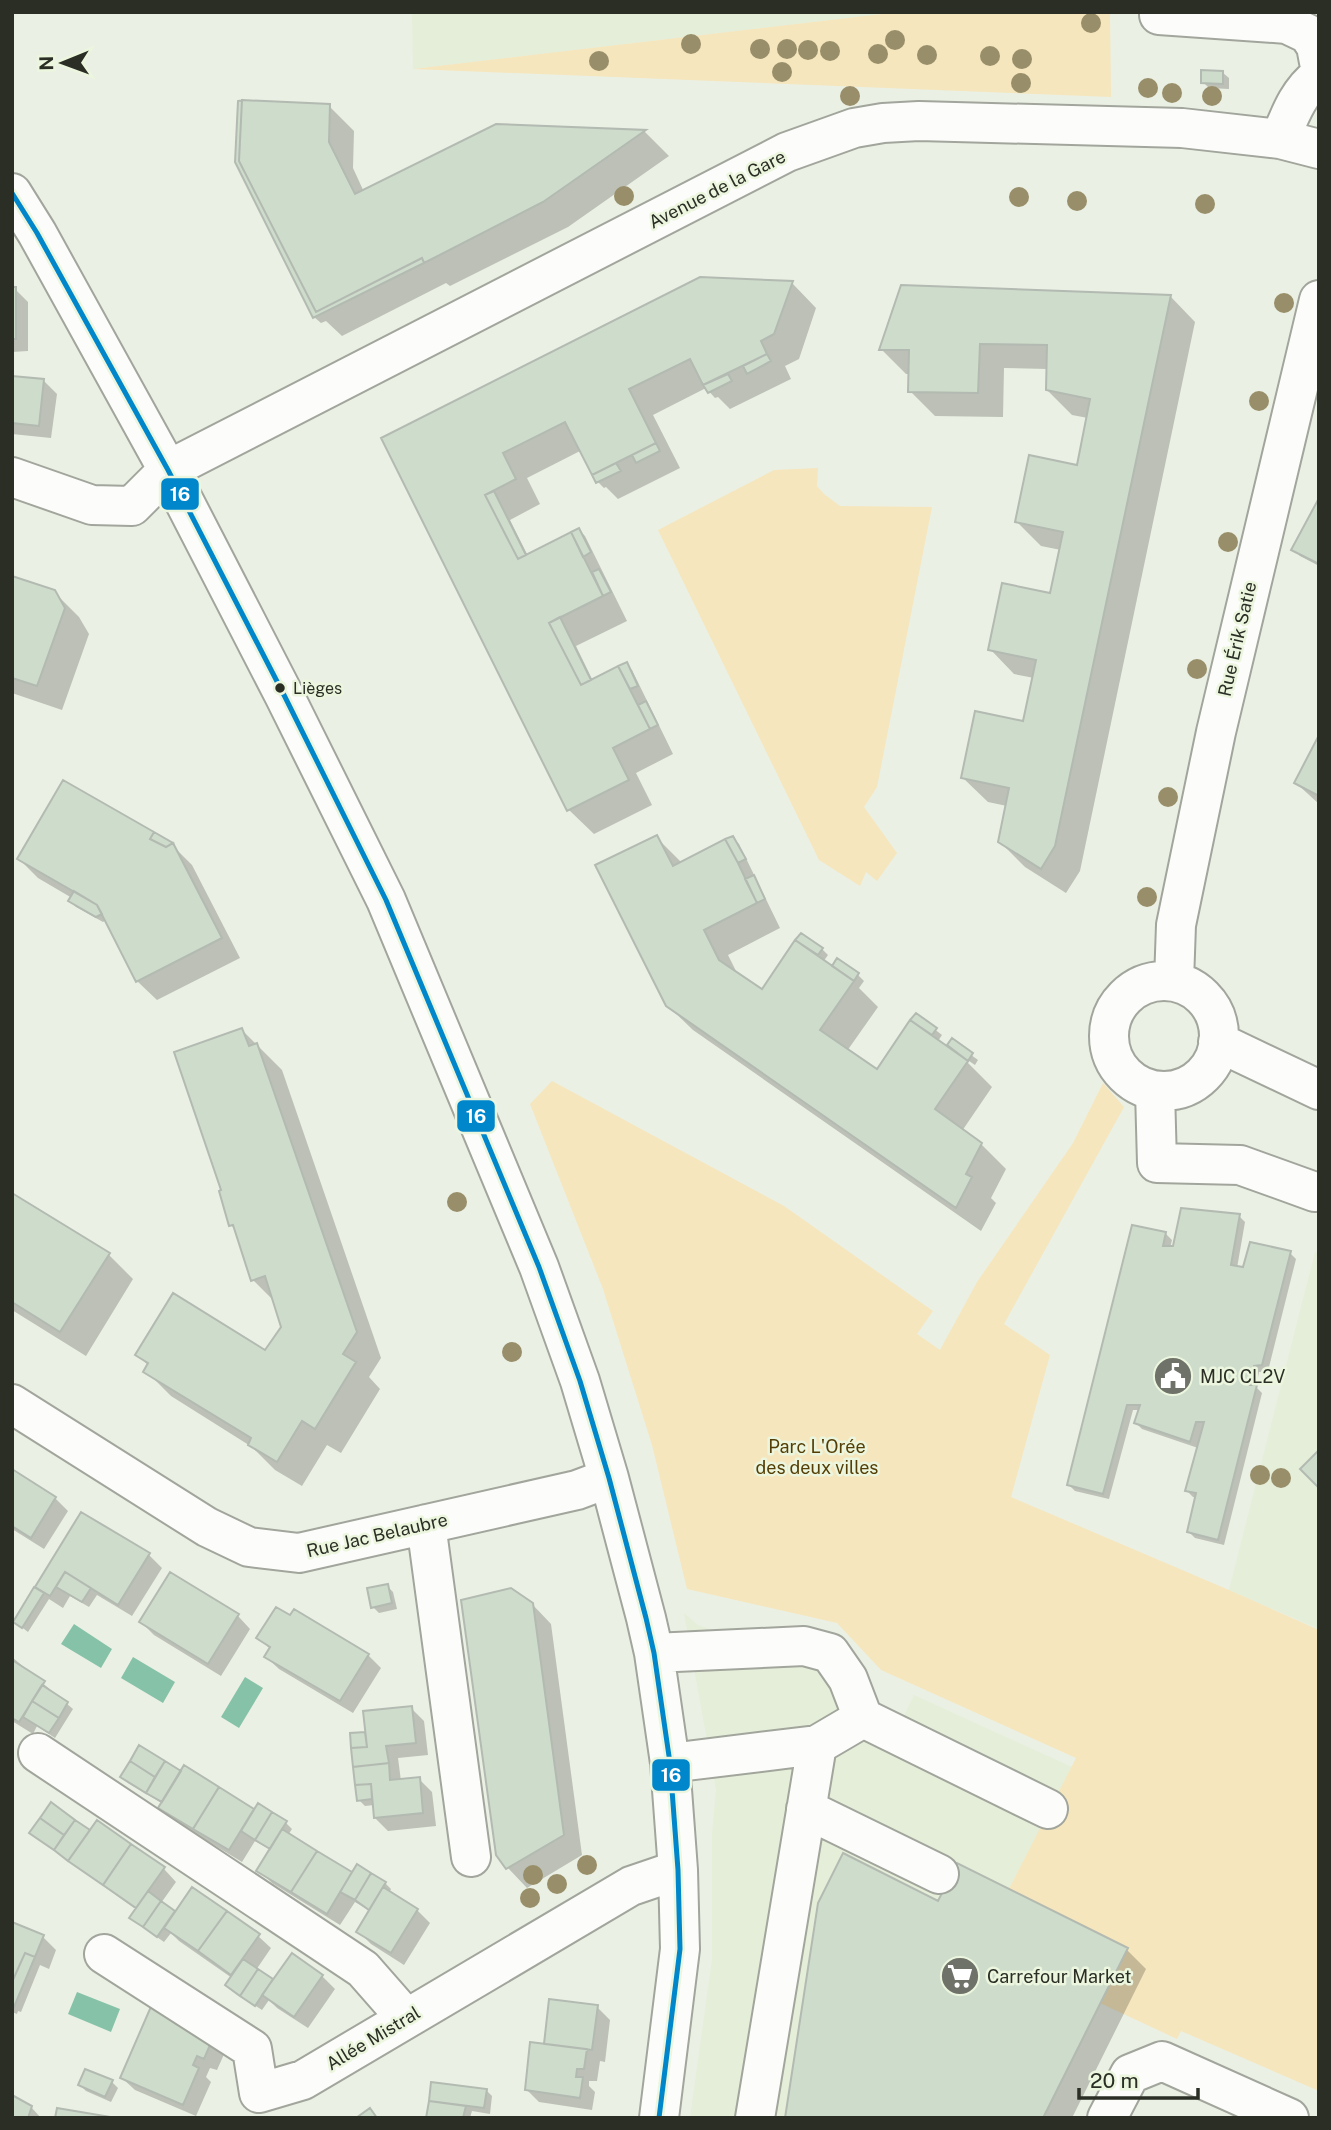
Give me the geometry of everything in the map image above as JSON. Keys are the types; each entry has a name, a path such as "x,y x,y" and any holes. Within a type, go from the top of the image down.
{"street":[{"path":"1158,16 1287,24 1308,34 1316,46 1319,62"},
{"path":"1280,139 1293,106 1308,84 1319,76"},
{"name":"Avenue de la Gare","path":"12,477 93,505 132,506 168,470 787,152 854,128 919,121 1182,128 1280,139 1319,149"},
{"path":"12,193 37,233 168,470 299,724 400,932 540,1267 580,1381 609,1478 654,1653 670,1763 680,1949 659,2118"},
{"name":"Rue Érik Satie","path":"1174,981 1176,925 1216,732 1319,300"},
{"path":"1155,981 1174,981 1202,996 1212,1010 1218,1026 1218,1042 1214,1059 1204,1073 1190,1085 1173,1091 1155,1091 1142,1087 1121,1071 1112,1054 1109,1035 1112,1016 1122,1000 1137,988 1155,981"},
{"path":"1218,1042 1319,1090"},
{"path":"1155,1091 1157,1163 1240,1164 1315,1192"},
{"name":"Rue Jac Belaubre","path":"12,1405 207,1527 250,1546 299,1553 577,1490 609,1478"},
{"path":"426,1524 471,1857"},
{"path":"654,1653 804,1646 830,1653 848,1679 863,1718 1048,1810"},
{"path":"670,1763 817,1745 863,1718"},
{"path":"755,2118 817,1745"},
{"path":"38,1753 363,1969 406,2018"},
{"path":"806,1809 939,1874"},
{"name":"Allée Mistral","path":"104,1954 252,2049 259,2094 303,2080 631,1886 677,1870"},
{"path":"1107,2118 1130,2074 1162,2061 1289,2118"}],"shaded area":[{"path":"412,12 899,12 413,69"},
{"path":"1315,1252 1319,1254 1319,1629 1229,1590"},
{"path":"684,1613 698,1625 715,1631 793,1629 870,1684 881,1706 902,1720 914,1695 1072,1767 1009,1889 1128,1948 1043,2118 690,2118 712,1960 712,1834 716,1790"},
{"path":"74,1624 112,1649 101,1668 61,1644"},
{"path":"133,1657 175,1682 163,1703 121,1678"},
{"path":"245,1677 263,1688 239,1728 221,1717"},
{"path":"77,1992 120,2009 111,2032 68,2014"}],"green space":[{"path":"899,12 1110,12 1111,97 413,69"},
{"path":"818,468 817,486 840,506 932,507 877,787 864,807 897,853 877,881 866,872 860,886 819,860 658,530 774,470"},
{"name":"Parc L'Orée des deux villes","path":"552,1081 784,1206 933,1311 917,1334 940,1350 977,1282 1073,1143 1103,1083 1124,1107 1004,1324 1050,1355 1011,1497 1319,1630 1319,2091 1181,2031 1177,2039 1100,2003 1128,1948 1009,1889 1076,1758 881,1670 837,1623 687,1589 652,1445 603,1289 530,1104"}],"building":[{"path":"1201,70 1223,71 1223,84 1201,83"},
{"path":"242,100 330,104 329,142 355,194 496,124 646,130 543,202 424,263 422,258 316,312 239,161"},
{"path":"242,100 239,161 316,312 422,258 424,263 313,318 235,162 238,101"},
{"path":"700,277 793,281 774,334 761,341 767,354 703,385 690,359 629,389 656,443 592,475 565,422 503,453 516,479 485,495 518,559 571,532 603,596 549,623 581,685 618,666 650,729 613,748 629,780 567,811 381,438"},
{"path":"901,285 1171,295 1055,846 1041,869 998,842 1009,788 961,778 975,711 1023,721 1036,660 988,650 1002,583 1050,593 1063,532 1015,522 1029,455 1077,465 1090,399 1046,390 1047,345 980,344 978,393 908,392 909,350 879,350"},
{"path":"12,287 16,287 16,339 12,339"},
{"path":"767,354 771,361 747,374 743,366"},
{"path":"728,374 732,381 708,393 703,385"},
{"path":"12,376 44,379 39,426 12,423"},
{"path":"656,443 660,451 636,463 632,455"},
{"path":"616,463 621,471 596,483 592,475"},
{"path":"494,491 526,555 518,559 485,495"},
{"path":"1319,498 1319,564 1291,550"},
{"path":"579,528 591,552 583,557 571,532"},
{"path":"599,569 611,592 603,596 592,572"},
{"path":"12,576 55,590 65,608 37,686 12,678"},
{"path":"560,617 591,680 581,685 549,623"},
{"path":"627,662 638,686 630,689 618,666"},
{"path":"646,701 658,725 650,729 638,705"},
{"path":"1319,735 1319,796 1294,783"},
{"path":"63,780 154,832 150,839 166,847 173,843 222,938 136,982 97,905 17,859"},
{"path":"154,832 173,843 166,847 150,839"},
{"path":"657,835 673,866 725,839 738,863 757,903 704,930 719,960 762,989 795,940 854,981 820,1030 877,1069 910,1020 968,1061 935,1109 982,1143 966,1174 972,1177 956,1208 666,1006 595,865"},
{"path":"733,836 746,859 738,863 725,839"},
{"path":"754,875 765,899 757,903 745,879"},
{"path":"74,891 97,905 102,914 96,917 68,901"},
{"path":"801,933 823,948 818,955 795,940"},
{"path":"837,958 859,973 854,981 832,966"},
{"path":"916,1013 937,1028 932,1035 910,1020"},
{"path":"242,1028 249,1046 257,1043 357,1332 343,1354 356,1362 315,1429 302,1421 277,1462 248,1445 251,1438 143,1372 148,1363 135,1355 173,1293 265,1350 281,1327 265,1276 251,1281 233,1225 229,1226 219,1191 221,1190 174,1052"},
{"path":"952,1038 973,1053 968,1061 947,1045"},
{"path":"12,1193 110,1253 60,1332 12,1302"},
{"name":"MJC CL2V","path":"1181,1208 1240,1214 1231,1265 1243,1267 1250,1242 1291,1251 1262,1365 1254,1366 1250,1385 1257,1385 1218,1540 1187,1532 1196,1493 1185,1491 1204,1422 1196,1422 1190,1442 1134,1423 1140,1405 1127,1405 1103,1494 1067,1485 1132,1225 1166,1232 1163,1246 1173,1246"},
{"path":"1319,1450 1319,1488 1300,1469"},
{"path":"12,1469 56,1497 31,1538 12,1526"},
{"path":"81,1512 150,1553 118,1605 65,1572 50,1596 35,1587"},
{"path":"65,1572 91,1588 82,1602 56,1587"},
{"path":"170,1572 239,1614 208,1664 139,1622"},
{"path":"388,1584 392,1603 371,1608 367,1588"},
{"path":"34,1587 44,1593 22,1628 13,1622"},
{"path":"511,1588 533,1603 564,1835 506,1869 496,1855 461,1600"},
{"path":"276,1607 290,1615 294,1609 369,1654 340,1701 264,1657 270,1647 256,1638"},
{"path":"12,1660 45,1681 19,1722 12,1718"},
{"path":"42,1685 68,1702 59,1718 32,1701"},
{"path":"32,1701 59,1718 49,1733 23,1717"},
{"path":"412,1706 416,1743 386,1746 389,1763 353,1767 351,1748 367,1747 363,1711"},
{"path":"365,1732 367,1747 351,1748 350,1733"},
{"path":"139,1745 165,1761 155,1777 130,1761"},
{"path":"130,1761 155,1777 146,1793 120,1777"},
{"path":"165,1761 181,1771 162,1802 146,1793"},
{"path":"389,1763 390,1780 420,1777 423,1813 374,1818 371,1784 355,1785 353,1767"},
{"path":"184,1765 219,1787 193,1829 158,1808"},
{"path":"371,1784 372,1799 357,1801 355,1785"},
{"path":"219,1787 254,1809 229,1850 193,1829"},
{"path":"51,1802 75,1820 64,1835 40,1818"},
{"path":"258,1803 272,1812 255,1840 241,1831"},
{"path":"272,1812 287,1821 270,1849 255,1840"},
{"path":"40,1818 64,1835 54,1850 29,1833"},
{"path":"75,1820 90,1830 68,1861 54,1850"},
{"path":"97,1820 131,1844 103,1885 68,1861"},
{"path":"282,1829 317,1851 291,1892 256,1871"},
{"path":"131,1844 165,1867 136,1908 103,1885"},
{"path":"317,1851 352,1872 327,1914 291,1892"},
{"name":"Carrefour Market","path":"843,1853 938,1901 957,1863 1128,1948 1043,2118 785,2118 818,1903"},
{"path":"357,1864 371,1873 355,1900 340,1892"},
{"path":"371,1873 386,1882 369,1910 355,1900"},
{"path":"192,1887 227,1911 198,1951 164,1928"},
{"path":"383,1887 418,1909 391,1953 356,1932"},
{"path":"148,1891 161,1901 143,1927 129,1918"},
{"path":"161,1901 175,1911 157,1937 143,1927"},
{"path":"227,1911 260,1934 231,1975 198,1951"},
{"path":"12,1922 44,1935 35,1957 25,1953 12,1982"},
{"path":"25,1953 35,1957 14,2007 12,1982"},
{"path":"292,1953 323,1975 294,2017 262,1995"},
{"path":"243,1959 258,1969 240,1996 225,1985"},
{"path":"258,1969 273,1979 255,2006 240,1996"},
{"path":"549,1999 598,2005 592,2050 544,2044"},
{"path":"153,2002 213,2038 204,2059 197,2056 193,2065 199,2068 183,2105 120,2078"},
{"path":"530,2042 587,2049 584,2069 577,2069 576,2077 583,2077 580,2098 525,2090"},
{"path":"85,2069 113,2080 105,2097 78,2085"},
{"path":"431,2082 487,2089 484,2108 429,2101"},
{"path":"12,2095 32,2106 28,2118 12,2118"},
{"path":"429,2101 466,2106 463,2118 426,2118"},
{"path":"57,2108 111,2117 111,2118 55,2118"},
{"path":"370,2108 377,2118 356,2118"}],"transit line":[{"name":"16","path":"12,193 37,233 168,470 386,900 539,1267 580,1381 646,1618 654,1653 670,1763 678,1870 680,1949 659,2118"}],"place":[{"name":"Lièges","path":"280,688"},
{"name":"MJC CL2V","path":"1173,1376"},
{"name":"Carrefour Market","path":"960,1976"}]}
